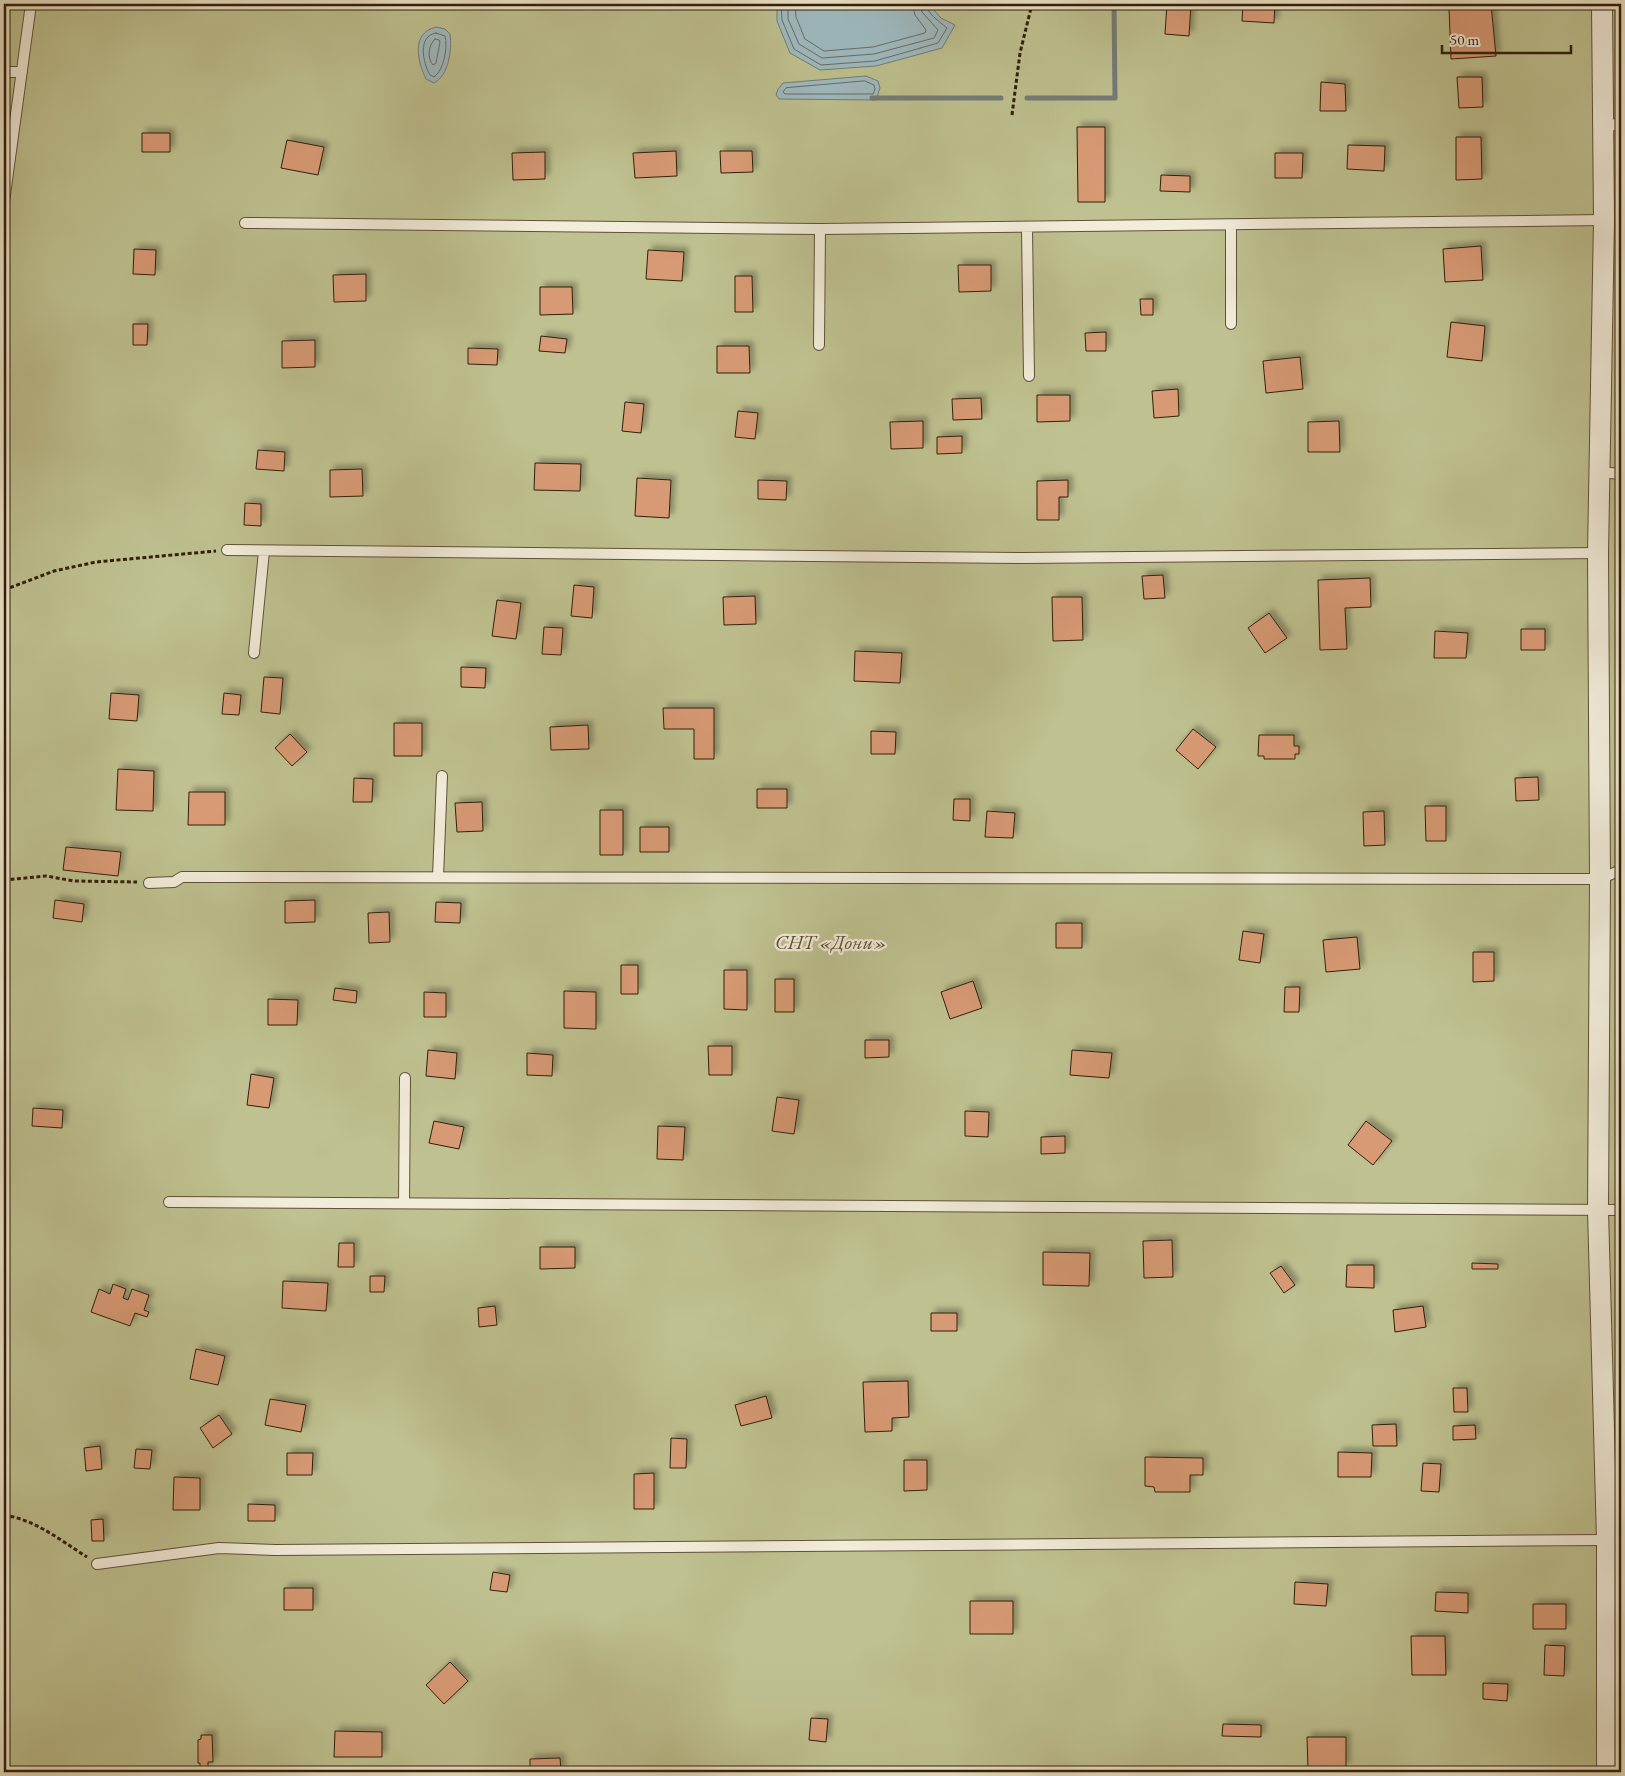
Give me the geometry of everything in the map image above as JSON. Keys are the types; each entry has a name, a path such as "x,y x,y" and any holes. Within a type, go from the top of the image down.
{"street":[{"path":"1602,4 1612,126 1604,220 1598,553 1600,879 1598,1210 1607,1540 1607,1772"}],"lane":[{"path":"4,202 32,4"},
{"path":"4,72 22,72"},
{"path":"245,223 820,229 1604,220"},
{"path":"1231,225 1231,324"},
{"path":"1027,228 1030,376"},
{"path":"819,345 820,229"},
{"path":"1599,472 1621,474"},
{"path":"227,550 1023,558 1598,553"},
{"path":"254,653 264,551"},
{"path":"438,877 442,776"},
{"path":"149,883 174,882 182,877 1600,879 1621,870"},
{"path":"404,1203 405,1078"},
{"path":"169,1202 1621,1210"},
{"path":"97,1564 219,1548 284,1550 1607,1540"}],"path":[{"path":"1012,116 1020,53 1032,4"},
{"path":"4,590 54,570 96,562 227,550"},
{"path":"4,603 4,625"},
{"path":"4,880 46,876 74,882 149,883"},
{"path":"4,1515 20,1518 39,1526 97,1564"}],"green space":[{"name":"СНТ «Дони»","path":"4,4 1621,4 1621,1772 4,1772"}],"water":[{"path":"777,4 929,4 941,18 955,25 942,48 876,66 820,70 790,53 777,21"},
{"path":"436,27 445,29 450,34 450,47 446,68 434,83 426,79 418,49 422,35"},
{"path":"866,76 878,81 880,88 876,100 779,99 776,95 783,83"}],"building":[{"path":"1167,4 1191,4 1189,36 1165,34"},
{"path":"1243,4 1275,4 1274,23 1242,21"},
{"path":"1491,4 1496,56 1451,59 1449,7"},
{"path":"1457,77 1482,77 1483,107 1459,108"},
{"path":"1321,82 1345,84 1346,111 1320,111"},
{"path":"1077,127 1105,127 1105,202 1078,202"},
{"path":"142,133 170,133 170,152 142,152"},
{"path":"1456,137 1481,137 1482,179 1456,180"},
{"path":"287,140 324,147 318,175 281,168"},
{"path":"1348,145 1385,146 1384,171 1347,169"},
{"path":"676,151 677,176 635,178 633,153"},
{"path":"720,151 752,151 753,172 721,173"},
{"path":"545,152 545,179 513,180 512,153"},
{"path":"1275,153 1303,153 1302,178 1275,178"},
{"path":"1161,175 1190,176 1190,192 1160,191"},
{"path":"1481,246 1483,280 1445,282 1443,249"},
{"path":"134,249 156,250 155,275 133,274"},
{"path":"648,250 684,252 682,281 646,279"},
{"path":"958,265 991,265 991,291 959,292"},
{"path":"366,274 366,301 334,302 333,275"},
{"path":"735,276 752,276 753,312 735,312"},
{"path":"540,287 572,287 573,314 540,315"},
{"path":"1140,299 1153,299 1153,315 1141,315"},
{"path":"1451,322 1485,326 1482,361 1447,357"},
{"path":"133,324 148,324 147,345 133,345"},
{"path":"1106,332 1106,351 1086,351 1085,333"},
{"path":"541,336 567,339 565,353 539,351"},
{"path":"315,340 315,367 282,368 282,341"},
{"path":"717,346 749,346 750,373 717,373"},
{"path":"468,348 498,349 497,365 468,364"},
{"path":"1300,357 1303,389 1266,393 1263,361"},
{"path":"1178,389 1179,416 1154,418 1152,391"},
{"path":"1037,395 1070,395 1070,421 1037,422"},
{"path":"981,398 982,419 953,420 952,399"},
{"path":"625,402 644,404 641,433 622,431"},
{"path":"738,411 758,413 755,439 735,437"},
{"path":"923,421 923,448 891,449 890,422"},
{"path":"1339,421 1340,452 1308,452 1308,422"},
{"path":"962,436 962,453 937,454 937,437"},
{"path":"258,450 285,452 284,471 256,469"},
{"path":"535,463 581,464 580,491 534,490"},
{"path":"362,469 363,496 330,497 330,470"},
{"path":"637,478 671,480 669,518 635,516"},
{"path":"758,480 787,481 786,500 758,499"},
{"path":"1068,480 1068,497 1059,497 1059,520 1037,520 1037,481"},
{"path":"245,503 261,504 261,526 244,525"},
{"path":"1163,575 1165,598 1144,599 1142,576"},
{"path":"1370,578 1371,607 1345,608 1347,649 1320,650 1318,580"},
{"path":"574,585 594,587 592,618 571,616"},
{"path":"755,596 756,624 724,625 723,597"},
{"path":"1052,597 1082,597 1083,640 1053,641"},
{"path":"497,600 521,603 516,639 492,636"},
{"path":"1269,613 1287,638 1265,653 1248,628"},
{"path":"544,627 563,628 561,655 542,654"},
{"path":"1521,629 1545,629 1545,650 1521,650"},
{"path":"1435,631 1468,633 1466,658 1434,658"},
{"path":"855,651 902,653 900,683 854,681"},
{"path":"461,667 486,668 485,688 461,687"},
{"path":"264,677 283,678 280,714 261,712"},
{"path":"111,693 139,695 137,721 109,719"},
{"path":"224,693 241,695 239,715 222,714"},
{"path":"663,708 714,708 714,759 694,759 694,729 664,729"},
{"path":"394,723 422,723 422,756 394,756"},
{"path":"588,725 589,749 551,750 550,727"},
{"path":"1193,729 1216,747 1198,769 1176,750"},
{"path":"871,731 896,732 895,754 871,754"},
{"path":"290,734 307,752 292,766 275,748"},
{"path":"1259,735 1294,735 1294,746 1299,746 1299,754 1295,754 1295,759 1264,759 1264,756 1258,756"},
{"path":"118,769 154,771 153,811 116,810"},
{"path":"1538,777 1539,800 1516,801 1515,778"},
{"path":"354,778 373,779 372,802 353,802"},
{"path":"757,789 787,789 787,808 757,808"},
{"path":"189,792 225,792 225,825 188,825"},
{"path":"954,799 970,799 970,821 953,820"},
{"path":"482,802 483,831 457,832 455,803"},
{"path":"1425,806 1446,806 1446,841 1426,841"},
{"path":"600,810 623,810 623,855 600,855"},
{"path":"987,811 1015,813 1013,838 985,837"},
{"path":"1384,811 1385,845 1364,846 1363,812"},
{"path":"640,827 669,827 669,852 640,852"},
{"path":"66,847 121,852 118,876 63,870"},
{"path":"55,900 84,904 82,922 53,918"},
{"path":"315,900 315,922 285,923 285,901"},
{"path":"436,902 461,903 460,923 435,922"},
{"path":"389,912 390,942 369,943 368,913"},
{"path":"1056,923 1082,923 1082,948 1056,948"},
{"path":"1243,931 1264,934 1260,963 1239,960"},
{"path":"1357,937 1360,969 1326,972 1323,940"},
{"path":"1473,952 1494,952 1494,981 1473,982"},
{"path":"621,965 638,965 638,994 621,994"},
{"path":"724,970 747,970 747,1010 724,1009"},
{"path":"775,979 794,979 794,1012 775,1012"},
{"path":"973,981 982,1008 950,1019 941,992"},
{"path":"1285,987 1300,987 1299,1012 1284,1012"},
{"path":"335,988 357,991 356,1003 333,1000"},
{"path":"564,991 596,992 596,1029 564,1028"},
{"path":"424,992 446,993 446,1017 424,1017"},
{"path":"268,999 298,1000 297,1025 268,1025"},
{"path":"865,1040 889,1040 889,1057 865,1058"},
{"path":"708,1046 732,1046 732,1075 709,1075"},
{"path":"428,1050 457,1053 455,1079 426,1076"},
{"path":"1072,1050 1112,1053 1109,1078 1070,1075"},
{"path":"527,1053 553,1055 552,1076 527,1075"},
{"path":"251,1074 274,1078 269,1108 247,1105"},
{"path":"777,1097 799,1100 794,1134 772,1131"},
{"path":"33,1108 63,1110 62,1128 32,1126"},
{"path":"965,1111 989,1112 988,1137 965,1136"},
{"path":"434,1121 464,1127 459,1149 429,1143"},
{"path":"1366,1121 1392,1141 1373,1165 1348,1145"},
{"path":"658,1126 685,1127 683,1160 657,1159"},
{"path":"1065,1136 1065,1153 1041,1154 1041,1137"},
{"path":"1172,1240 1173,1277 1144,1278 1143,1241"},
{"path":"339,1243 354,1243 354,1267 338,1267"},
{"path":"540,1247 575,1247 575,1268 540,1269"},
{"path":"1043,1252 1090,1253 1089,1286 1043,1285"},
{"path":"1472,1263 1498,1264 1498,1269 1472,1269"},
{"path":"1347,1265 1374,1265 1374,1288 1346,1287"},
{"path":"1281,1266 1295,1285 1284,1293 1270,1273"},
{"path":"370,1276 385,1276 384,1292 370,1292"},
{"path":"283,1281 328,1283 326,1311 282,1308"},
{"path":"113,1284 126,1289 123,1298 128,1300 132,1289 149,1295 144,1310 149,1312 147,1317 135,1313 130,1326 91,1312 99,1289 110,1294"},
{"path":"495,1306 497,1325 479,1327 478,1308"},
{"path":"1423,1306 1426,1327 1395,1332 1393,1310"},
{"path":"931,1313 957,1313 957,1331 931,1331"},
{"path":"196,1349 225,1356 218,1385 190,1379"},
{"path":"908,1381 909,1417 892,1418 892,1431 865,1432 863,1382"},
{"path":"1453,1388 1467,1388 1468,1412 1454,1412"},
{"path":"766,1396 772,1418 741,1426 735,1405"},
{"path":"270,1399 306,1405 301,1432 265,1425"},
{"path":"219,1415 232,1434 213,1448 200,1428"},
{"path":"1396,1424 1397,1446 1373,1446 1372,1425"},
{"path":"1475,1425 1476,1439 1453,1440 1453,1426"},
{"path":"671,1438 687,1439 686,1468 670,1468"},
{"path":"100,1446 102,1469 86,1471 84,1448"},
{"path":"136,1449 152,1450 150,1469 134,1468"},
{"path":"1338,1452 1372,1453 1371,1477 1338,1477"},
{"path":"287,1453 313,1453 312,1475 287,1475"},
{"path":"1145,1457 1203,1458 1203,1475 1190,1475 1190,1492 1155,1492 1154,1487 1145,1486"},
{"path":"904,1460 927,1460 927,1490 904,1491"},
{"path":"1423,1463 1441,1464 1439,1492 1421,1491"},
{"path":"654,1473 654,1509 634,1509 634,1474"},
{"path":"174,1477 200,1478 200,1510 173,1510"},
{"path":"248,1504 275,1505 275,1521 248,1521"},
{"path":"103,1519 104,1541 92,1541 91,1520"},
{"path":"493,1572 510,1575 507,1592 490,1590"},
{"path":"1295,1582 1328,1584 1326,1606 1294,1604"},
{"path":"284,1588 313,1588 313,1610 284,1610"},
{"path":"1436,1592 1468,1593 1468,1613 1435,1611"},
{"path":"970,1601 1013,1601 1013,1634 970,1634"},
{"path":"1533,1604 1566,1604 1566,1629 1533,1629"},
{"path":"1411,1636 1445,1636 1446,1675 1412,1675"},
{"path":"1545,1645 1565,1646 1564,1676 1544,1675"},
{"path":"450,1662 468,1681 444,1704 426,1685"},
{"path":"1483,1683 1508,1684 1507,1701 1483,1699"},
{"path":"811,1718 828,1719 826,1742 809,1740"},
{"path":"1223,1724 1261,1725 1261,1737 1222,1736"},
{"path":"335,1731 382,1732 382,1757 334,1757"},
{"path":"201,1735 212,1735 213,1762 208,1762 208,1768 200,1768 200,1763 198,1763 198,1740 201,1739"},
{"path":"1307,1737 1346,1737 1346,1767 1308,1768"},
{"path":"560,1758 561,1772 530,1772 530,1759"}],"waterway":[{"path":"1027,98 1115,98 1114,4"},
{"path":"872,98 1001,98"}]}
